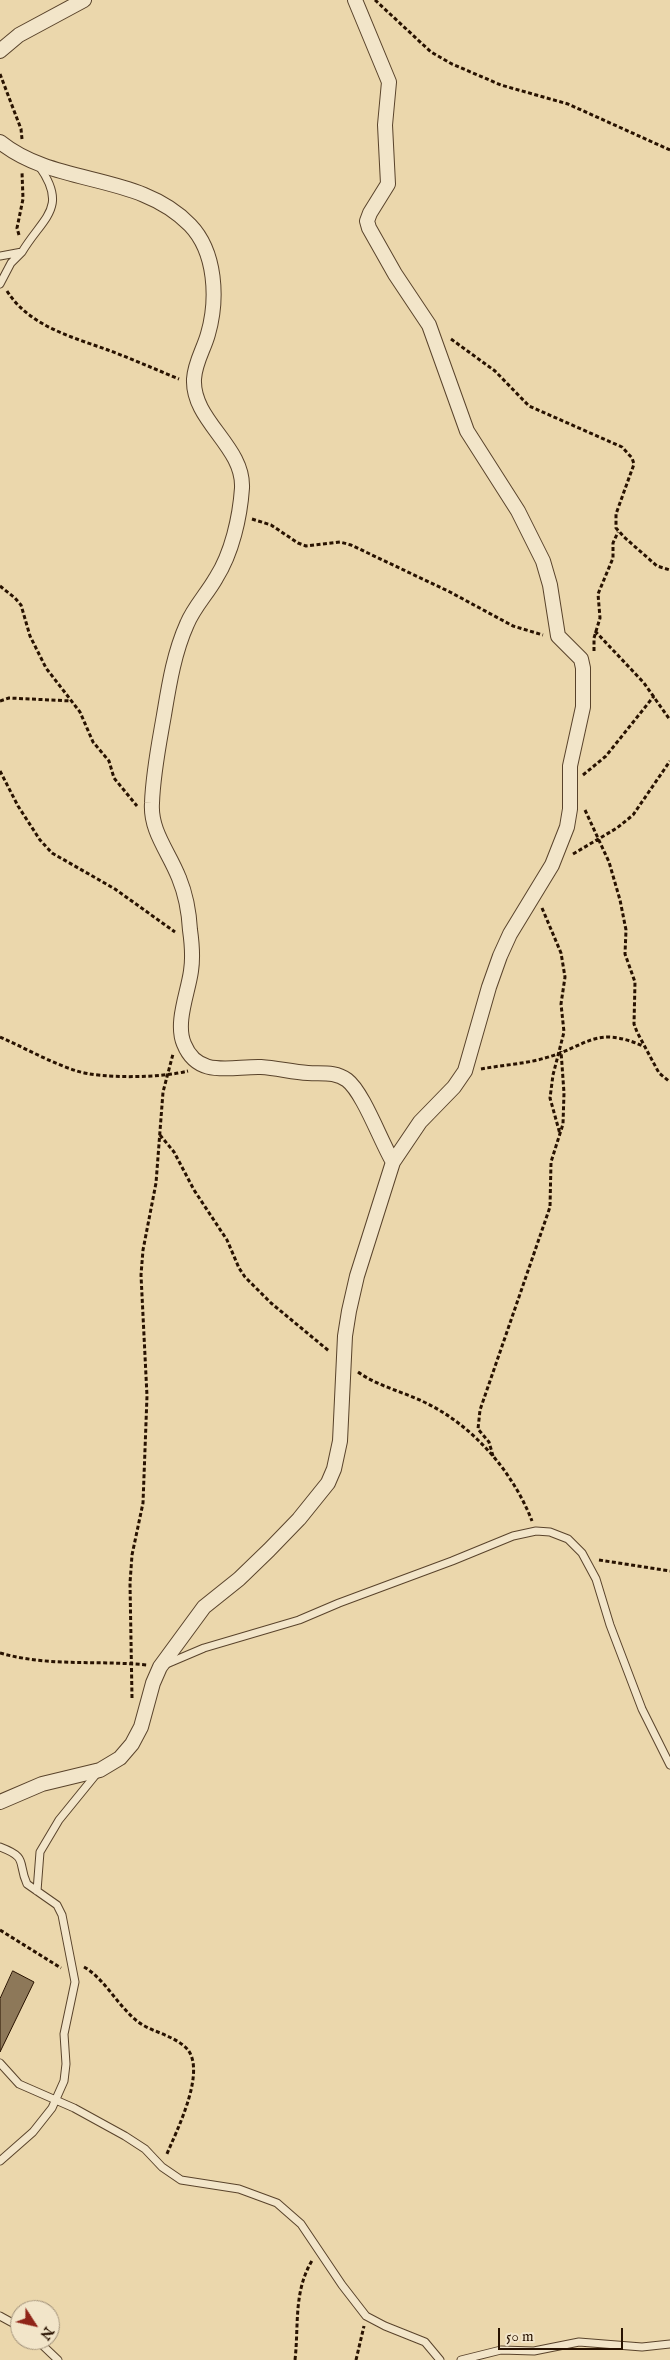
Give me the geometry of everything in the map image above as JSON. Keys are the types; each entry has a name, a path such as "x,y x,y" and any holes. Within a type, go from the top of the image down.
{"street":[{"path":"0,51 19,36 84,0"},
{"path":"0,1802 42,1784 100,1770 120,1758 132,1744 141,1727 153,1683 160,1667 204,1607 263,1556 299,1519 328,1483 334,1470 340,1441 345,1336 357,1276 393,1162 420,1122 454,1087 465,1071 486,994 500,956 510,934 552,865 567,827 571,757 584,707 583,668 574,651 558,636 550,585 543,561 518,511 467,431 429,325 395,274 369,228 367,221 370,213 388,184 385,125 389,82 356,0"},
{"path":"0,142 37,163 84,179 142,192 176,212 202,240 208,256 213,284 213,307 207,339 197,361 194,384 205,414 241,470 239,508 226,559 219,574 186,624 173,669 153,784 151,808 153,823 180,879 188,910 192,944 192,968 181,1024 182,1038 188,1052 202,1065 217,1070 257,1067 338,1075 354,1088 363,1101 379,1138 393,1162"}],"lane":[{"path":"1,283 11,263 22,252 49,216 53,204 53,191 37,163"},
{"path":"0,256 22,252"},
{"path":"160,1667 204,1648 300,1620 339,1603 452,1562 513,1536 536,1531 550,1532 568,1539 582,1553 596,1579 610,1625 642,1709 670,1765"},
{"path":"37,1891 40,1852 59,1820 100,1770"},
{"path":"0,1847 17,1856 23,1864 27,1884 57,1905 62,1915 69,1961 74,1977 73,1994 64,2034 65,2074 56,2100 33,2132 0,2161"},
{"path":"0,2063 19,2084 56,2100 125,2136 145,2149 162,2166 181,2180 239,2189 277,2203 301,2224 358,2308 366,2316 425,2342 440,2360"},
{"path":"462,2360 501,2350 534,2350 579,2342 642,2347 670,2344"},
{"path":"47,2350 58,2360"}],"path":[{"path":"375,0 431,52 484,80 568,104 670,150"},
{"path":"0,74 21,129 22,139 19,154 24,192 22,214 17,228 22,252"},
{"path":"1,283 10,296 38,320 69,338 109,350 194,384"},
{"path":"429,325 495,371 529,406 607,439 629,453 634,464 616,514 618,532 613,542 613,558 598,594 600,618 596,632 594,653 583,668"},
{"path":"239,508 253,519 271,525 298,543 313,546 340,542 351,545 450,592 513,626 530,632 558,636"},
{"path":"618,532 657,566 670,570"},
{"path":"0,586 15,598 21,606 36,650 46,668 80,712 97,749 109,761 114,778 153,823"},
{"path":"596,632 654,696 670,720"},
{"path":"654,696 601,761 569,789 584,808 599,840 609,862 620,900 626,930 626,954 635,982 634,1024 644,1046 660,1072 670,1082"},
{"path":"0,701 9,698 72,701"},
{"path":"552,865 599,840 633,816 670,762"},
{"path":"0,771 18,806 40,840 52,853 115,889 192,944"},
{"path":"537,891 548,924 561,953 565,977 561,1004 564,1032 550,1098 560,1134"},
{"path":"465,1071 534,1060 586,1041 607,1036 625,1039 644,1046"},
{"path":"0,1037 60,1064 89,1074 166,1074 187,1072 202,1065"},
{"path":"131,1705 130,1583 132,1555 143,1502 147,1396 141,1275 143,1250 156,1183 166,1074 182,1038"},
{"path":"493,1456 489,1442 478,1429 480,1410 511,1321 522,1282 547,1218 552,1197 552,1162 563,1124 564,1093 560,1051"},
{"path":"159,1134 174,1152 194,1190 227,1240 239,1268 255,1289 299,1327 373,1382 428,1404 448,1416 493,1456 525,1502 536,1531"},
{"path":"582,1553 613,1564 670,1571"},
{"path":"0,1653 52,1663 131,1663"},
{"path":"0,1930 74,1977"},
{"path":"69,1961 95,1974 114,1998 135,2019 183,2045 193,2058 188,2100 162,2166"},
{"path":"295,2360 299,2294 303,2278 319,2250"},
{"path":"356,2360 366,2316"}],"building":[{"path":"13,1971 34,1982 0,2052 0,1999"}]}
